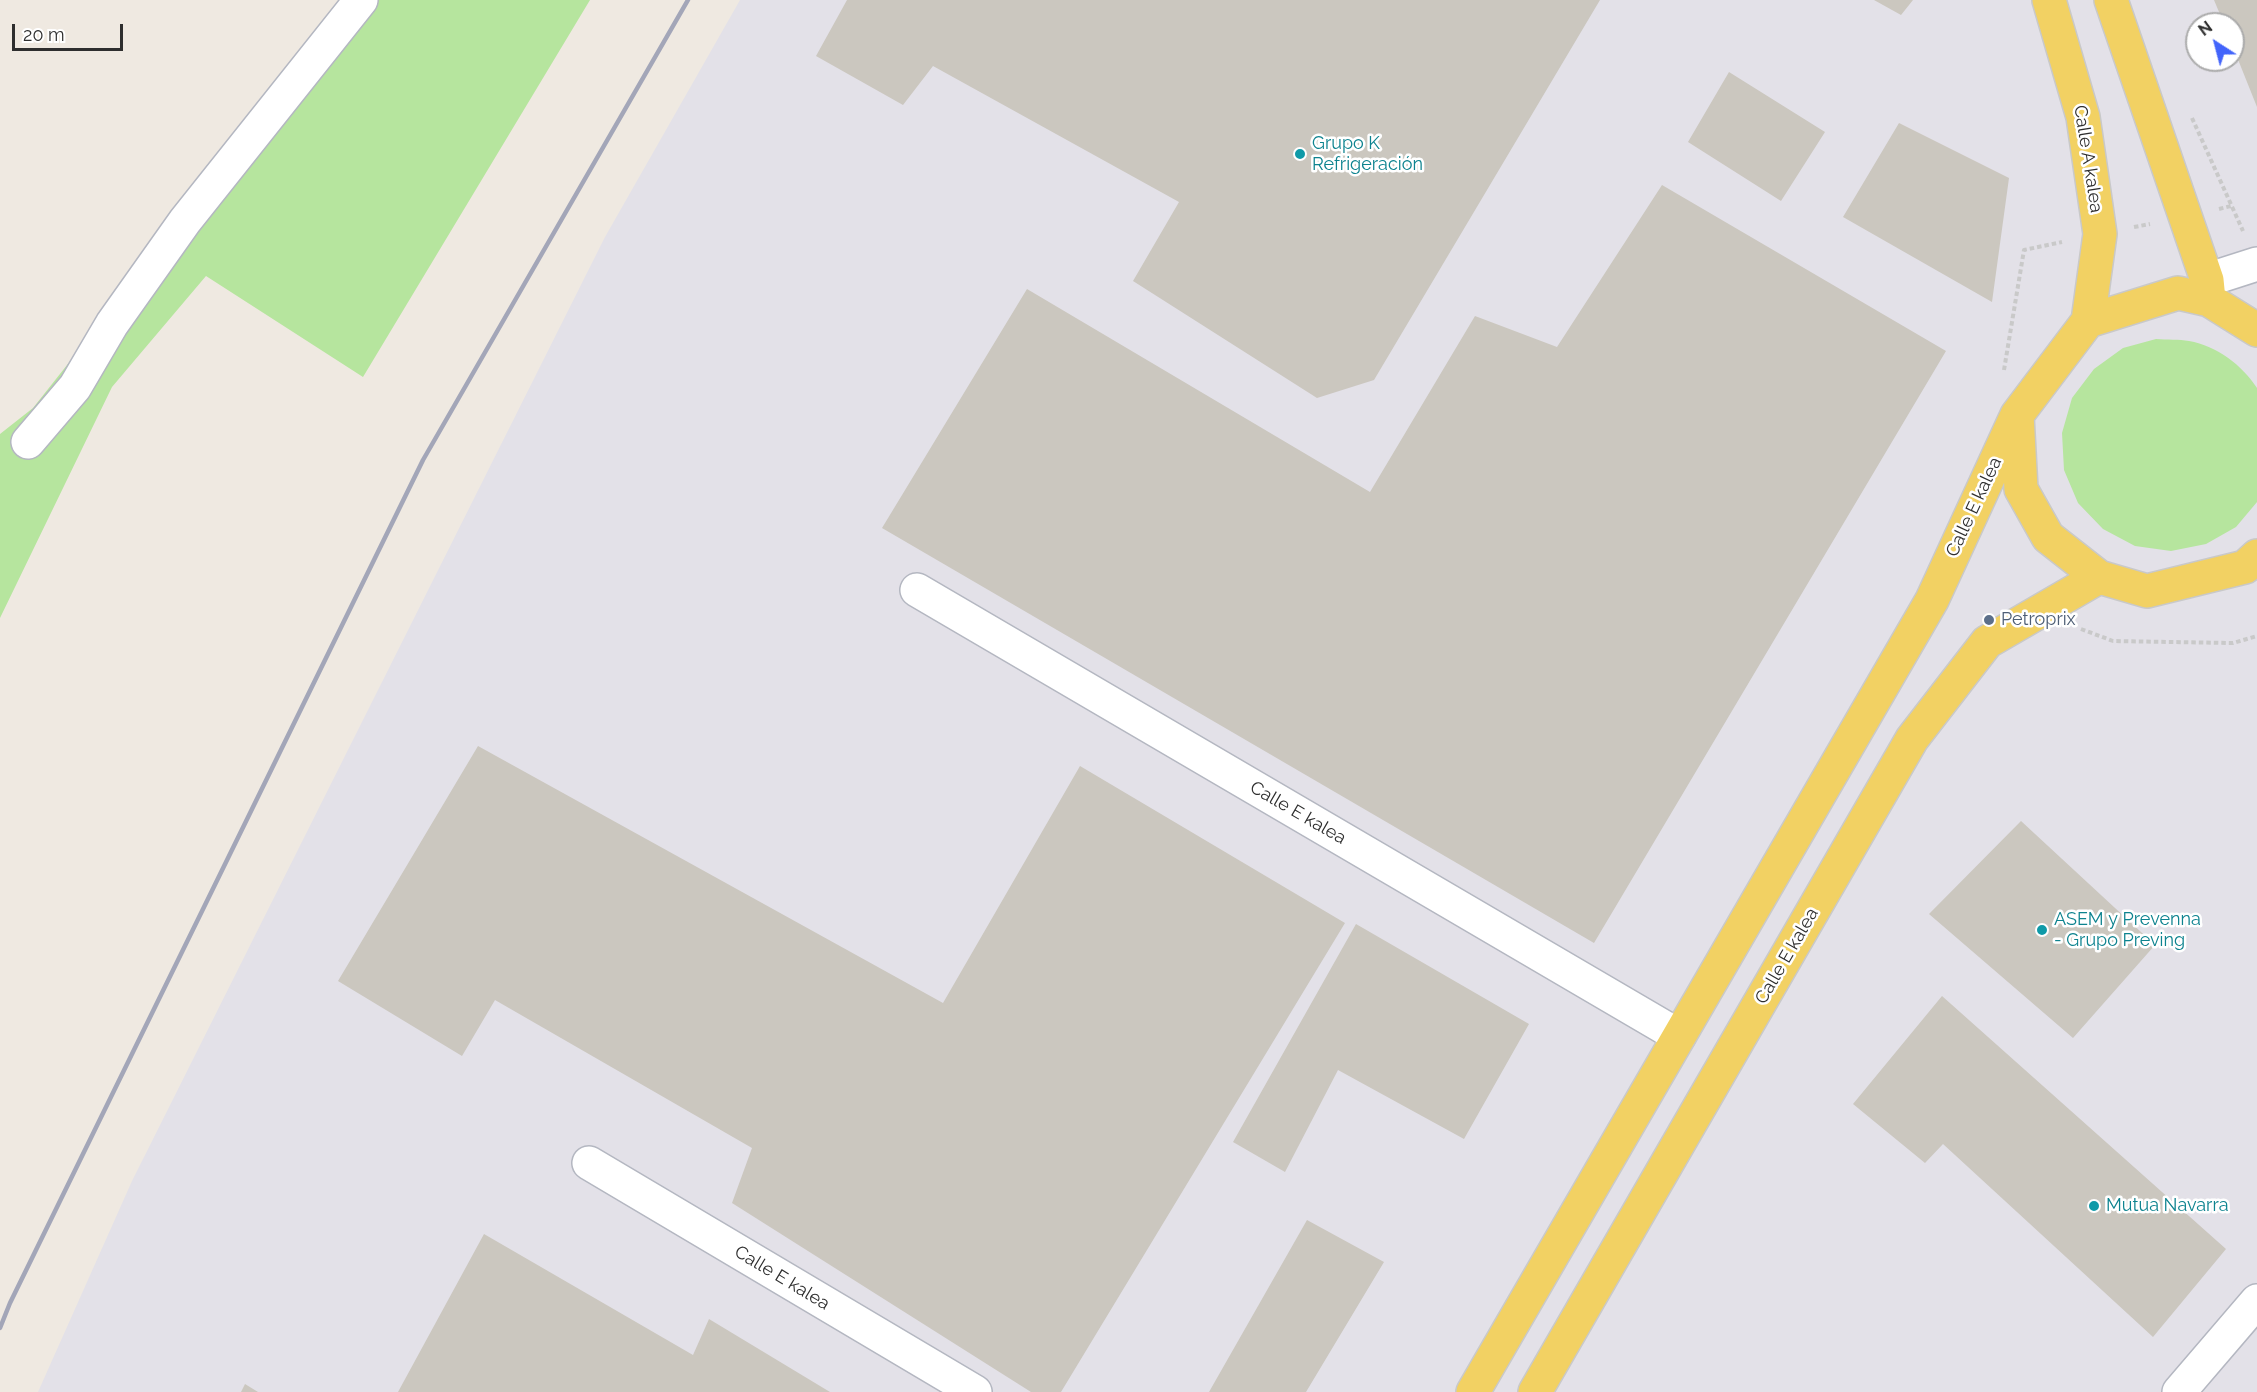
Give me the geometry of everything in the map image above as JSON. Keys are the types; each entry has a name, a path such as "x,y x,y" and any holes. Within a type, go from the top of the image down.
{"main road":[{"name":"Calle A kalea","path":"2049,0 2083,117 2100,234 2088,321"},
{"path":"2110,0 2208,290 2257,330"},
{"path":"2088,321 2178,293 2208,290"},
{"name":"Calle E kalea","path":"1473,1392 1932,600 2017,415 2088,321"},
{"path":"2017,415 2021,489 2048,537 2099,577 2147,591 2253,566"},
{"name":"Calle E kalea","path":"1535,1392 1912,739 1988,642 2099,577"}],"street":[{"path":"27,442 75,387 112,324 185,221 361,0"},
{"path":"2208,290 2257,264"},
{"name":"Calle E kalea","path":"917,590 1679,1036"},
{"name":"Calle E kalea","path":"589,1164 975,1392"},
{"path":"2179,1392 2257,1300"}],"path":[{"path":"2191,116 2245,235"},
{"path":"2016,308 2024,250 2066,242"},
{"path":"2073,626 2114,641 2233,643 2257,636"}],"shaded area":[{"path":"740,0 2257,0 2257,1392 38,1392 132,1181 605,237"}],"green space":[{"path":"356,0 590,0 363,377 206,276 112,387 0,618 0,434 33,408"},
{"path":"2156,339 2185,340 2209,347 2236,364 2257,388 2257,502 2236,527 2206,544 2171,551 2135,546 2103,529 2078,503 2064,470 2062,433 2072,398 2094,369 2123,348"}],"building":[{"name":"Grupo K Refrigeración","path":"847,0 1600,0 1374,380 1317,398 1133,281 1179,202 933,66 903,105 816,56"},
{"path":"1874,0 1913,0 1901,15"},
{"path":"2214,0 2257,0 2257,107 2243,72 2245,72 2245,12 2219,12"},
{"path":"1729,72 1825,132 1781,201 1688,142"},
{"path":"1899,123 2009,178 1992,302 1843,217"},
{"path":"1662,185 1946,351 1594,943 882,528 1027,289 1370,492 1475,316 1557,347"},
{"path":"478,746 943,1003 1080,766 1345,923 1061,1392 1031,1392 732,1203 752,1148 495,1000 462,1056 338,981"},
{"name":"ASEM y Prevenna - Grupo Preving","path":"2021,821 2155,945 2073,1038 1929,914"},
{"path":"1356,924 1529,1024 1464,1139 1338,1070 1285,1172 1233,1142"},
{"name":"Mutua Navarra","path":"1942,996 2226,1249 2153,1337 1943,1144 1925,1163 1853,1104"},
{"path":"1307,1220 1384,1262 1306,1392 1209,1392"},
{"path":"484,1234 693,1355 709,1319 830,1392 398,1392"},
{"path":"245,1384 258,1392 241,1392"}],"railway":[{"path":"0,1328 10,1303 423,460 688,0"}],"place":[{"name":"Grupo K Refrigeración","path":"1300,154"},
{"name":"Petroprix","path":"1989,620"},
{"name":"ASEM y Prevenna - Grupo Preving","path":"2042,930"},
{"name":"Mutua Navarra","path":"2094,1206"}]}
